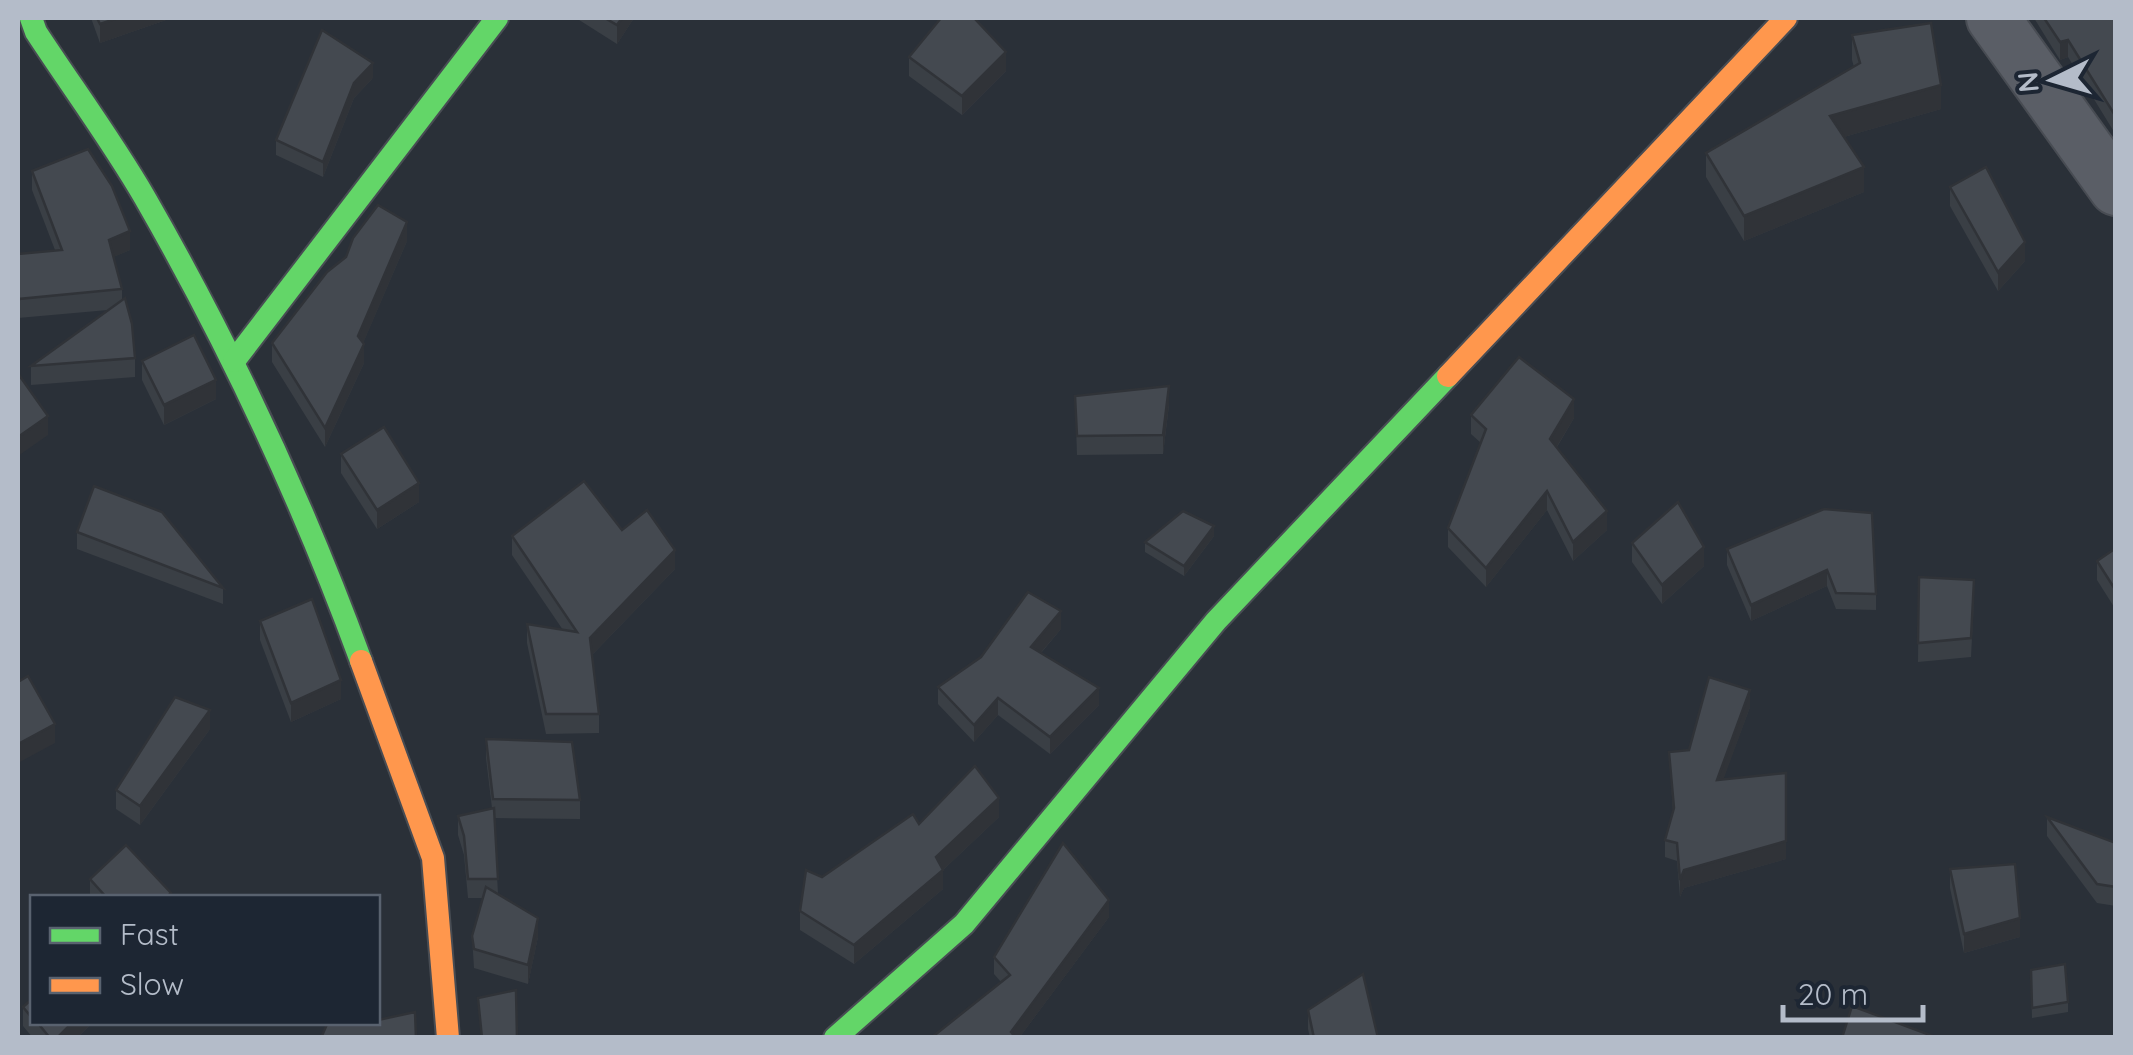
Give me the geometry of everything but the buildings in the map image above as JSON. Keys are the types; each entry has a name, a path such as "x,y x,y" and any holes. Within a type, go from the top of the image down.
{"street":[{"path":"31,18 36,32 144,195 234,361 322,556 433,858 448,1038"},
{"path":"234,361 496,18"},
{"path":"835,1038 964,924 1216,622 1786,18"},
{"path":"1993,18 2116,189"}],"traffic: fast":[{"path":"31,18 36,32 132,177 206,310 289,483 361,661"},
{"path":"234,361 497,18"},
{"path":"835,1038 964,924 1216,621 1448,376"}],"traffic: slow":[{"path":"1448,376 1786,18"},
{"path":"361,661 433,858 448,1038"}]}
